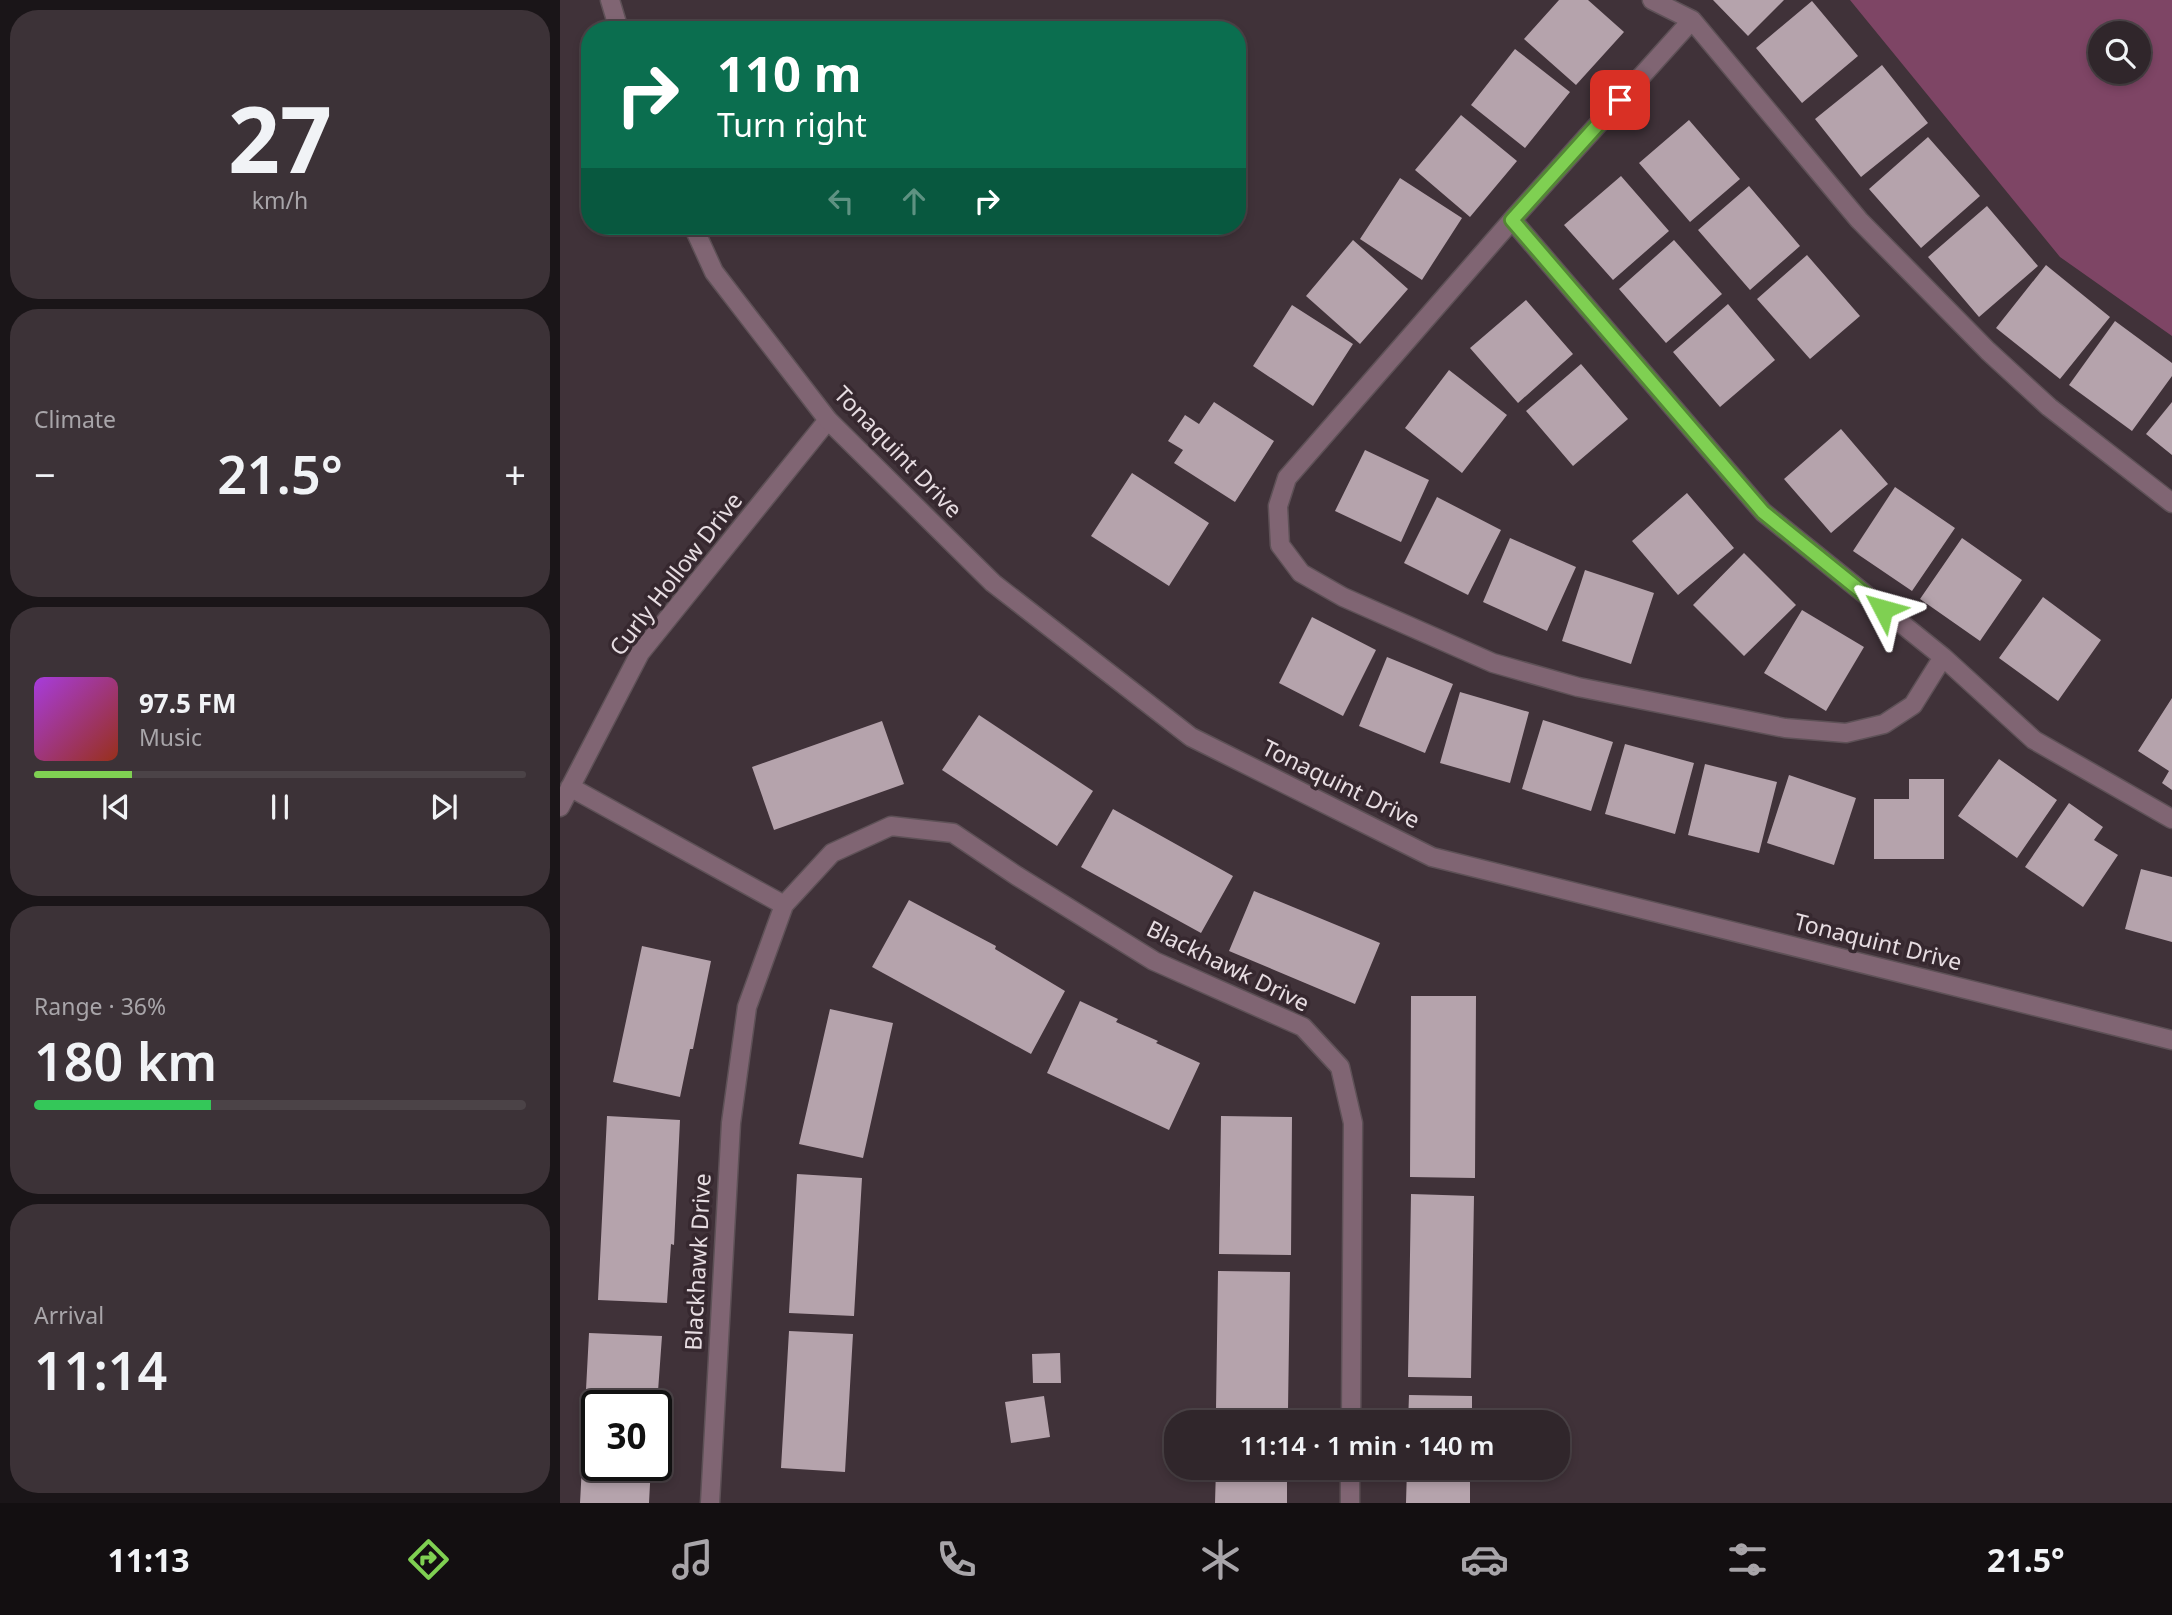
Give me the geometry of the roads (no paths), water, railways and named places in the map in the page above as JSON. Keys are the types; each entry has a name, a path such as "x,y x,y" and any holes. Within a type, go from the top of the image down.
{"street":[{"path":"610,0 616,21"},
{"path":"1652,0 1692,20 1859,220 1969,332 2049,407 2172,503"},
{"path":"1692,20 1512,220 1287,478 1278,506 1280,545 1301,573 1343,597 1493,663 1578,687 1785,728 1846,733 1884,724 1913,705 1943,657"},
{"path":"1512,220 1763,512 1943,657 2034,740 2172,819"},
{"name":"Tonaquint Drive","path":"697,235 714,272 828,419 993,583 1191,737 1432,857 2172,1040"},
{"name":"Curly Hollow Drive","path":"560,807 640,653 828,419"},
{"path":"570,787 784,905"},
{"name":"Blackhawk Drive","path":"710,1503 720,1280 731,1123 747,1007 784,905 832,853 891,826 953,833 1017,877 1154,961 1303,1027 1340,1067 1353,1123 1351,1410"},
{"path":"1350,1480 1350,1503"}]}
